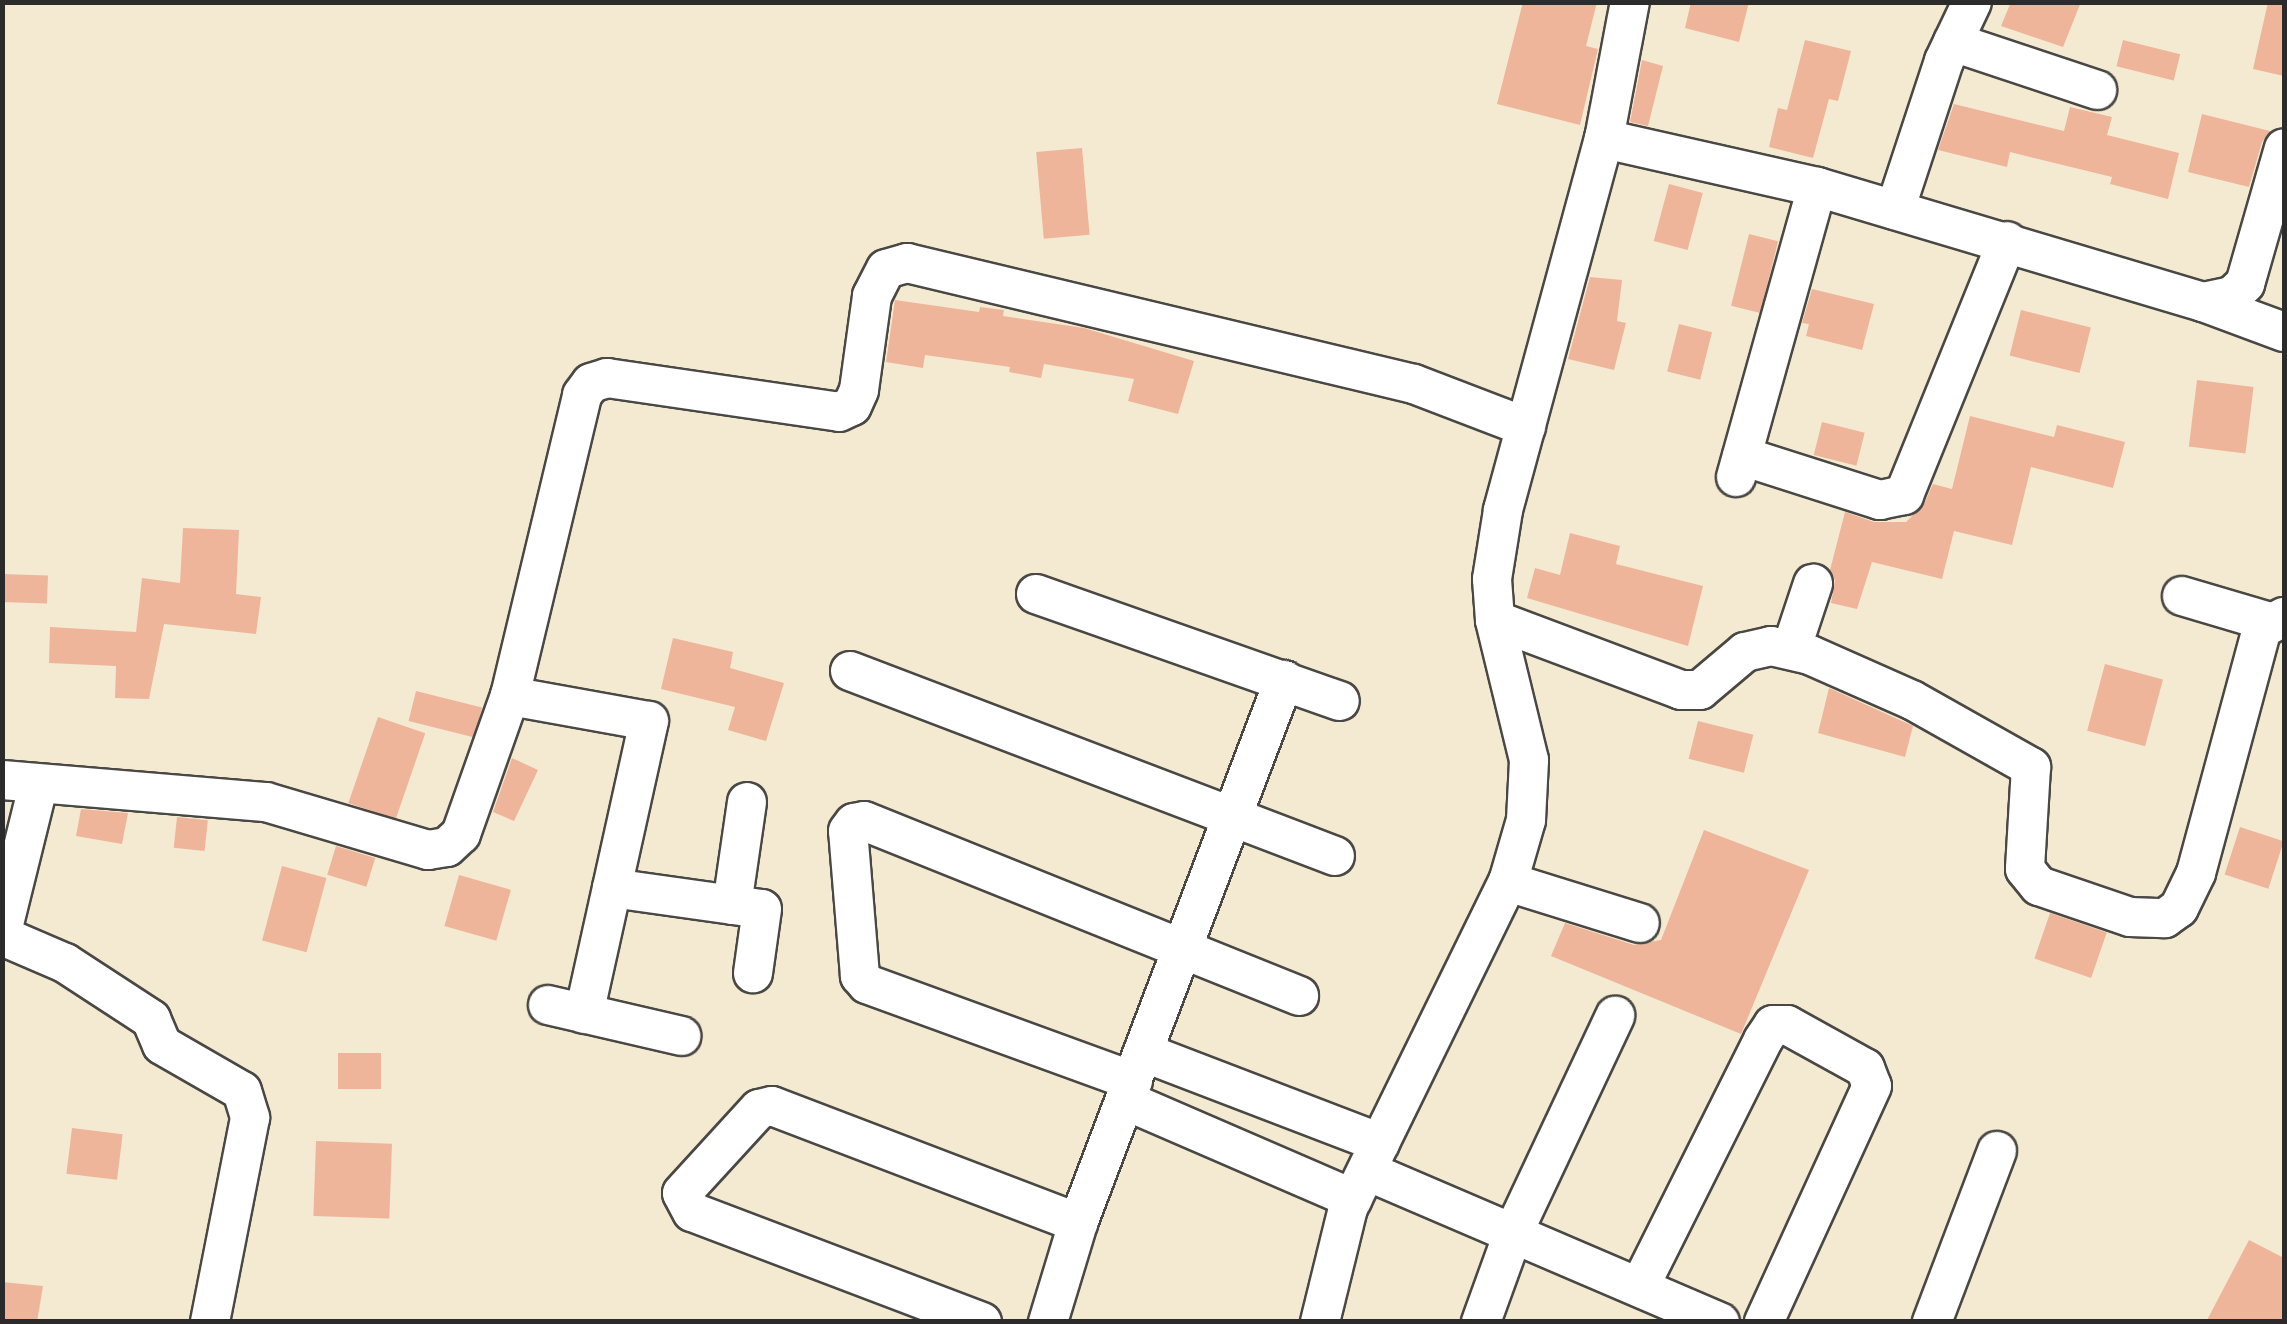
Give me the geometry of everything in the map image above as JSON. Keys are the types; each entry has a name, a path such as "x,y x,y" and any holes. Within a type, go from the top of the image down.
{"street":[{"path":"1320,1322 1367,1171 1508,882 1526,820 1529,760 1494,620 1492,579 1503,510 1604,138 1630,2"},
{"path":"1896,210 1953,42 1972,2"},
{"path":"1953,42 2098,90"},
{"path":"1604,138 1816,186 2203,302 2284,332"},
{"path":"2203,302 2232,296 2244,284 2284,148"},
{"path":"1816,186 1739,466 1880,500 1904,496 2006,241"},
{"path":"210,1322 250,1118 242,1091 162,1045 152,1019 65,963 2,934 20,783 266,802 428,850 448,847 461,834 510,696 582,395 592,383 606,378 839,412 852,406 859,390 872,296 886,269 907,263 1414,384 1526,427"},
{"path":"1791,650 1813,584"},
{"path":"1036,594 1340,702"},
{"path":"2182,596 2277,620"},
{"path":"1494,620 1681,690 1700,690 1744,652 1771,646 1791,650 1912,700 2031,767 2025,870 2039,886 2130,917 2165,918 2179,908 2196,873 2262,630 2277,620"},
{"path":"850,671 1335,856"},
{"path":"1048,1322 1078,1222 1284,680"},
{"path":"510,696 650,721 612,888 566,1010 681,1036"},
{"path":"732,905 747,802"},
{"path":"1299,996 864,821 854,823 848,831 860,976 866,984 1134,1078 1514,1232 1720,1322"},
{"path":"1508,882 1640,923"},
{"path":"612,888 762,909 753,973"},
{"path":"1481,1322 1514,1232 1615,1016"},
{"path":"1640,1286 1763,1040 1773,1026 1787,1026 1864,1068 1872,1086 1764,1322"},
{"path":"1134,1078 1367,1171"},
{"path":"982,1322 692,1212 682,1193 759,1110 772,1106 1078,1222"},
{"path":"1932,1322 1997,1151"}],"building":[{"path":"1523,2 1597,2 1586,46 1598,49 1580,125 1497,104"},
{"path":"1691,2 1749,2 1739,42 1685,28"},
{"path":"2011,2 2081,2 2063,47 2001,26"},
{"path":"2268,2 2284,2 2284,76 2253,69"},
{"path":"1805,40 1851,51 1838,101 1829,99 1813,158 1769,147 1778,108 1787,110"},
{"path":"2123,40 2180,54 2174,80 2116,66"},
{"path":"1642,60 1663,66 1648,126 1630,122"},
{"path":"1954,104 2064,131 2070,107 2112,117 2107,135 2179,153 2168,199 2110,184 2112,177 2010,152 2007,167 1938,150"},
{"path":"2202,114 2270,131 2262,142 2249,187 2188,172"},
{"path":"1082,148 1090,235 1044,239 1036,152"},
{"path":"1669,184 1703,193 1688,250 1654,241"},
{"path":"1749,234 1778,241 1760,313 1731,306"},
{"path":"1590,277 1622,280 1617,321 1626,323 1614,370 1568,359"},
{"path":"1812,289 1874,304 1862,350 1806,336 1809,324 1802,323"},
{"path":"895,300 979,312 980,307 1004,310 1003,316 1084,328 1194,361 1178,414 1128,401 1134,379 1044,364 1041,378 1009,372 1010,367 925,355 923,368 886,362"},
{"path":"2021,310 2091,327 2079,373 2010,356"},
{"path":"1679,324 1712,332 1700,380 1667,372"},
{"path":"2197,380 2254,387 2245,453 2189,447"},
{"path":"1970,416 2054,437 2057,425 2125,442 2113,488 2031,467 2012,545 1954,531 1942,579 1872,562 1857,609 1831,603 1835,580 1830,570 1845,512 1874,522 1906,522 1924,504 1933,484 1952,489"},
{"path":"1822,422 1865,433 1856,466 1814,455"},
{"path":"183,528 239,530 236,594 261,597 256,634 164,624 149,699 115,698 116,666 49,663 50,627 136,632 142,578 180,583"},
{"path":"1570,533 1620,546 1616,564 1703,586 1688,646 1527,598 1535,568 1560,575"},
{"path":"2,574 48,576 47,604 2,602"},
{"path":"673,638 733,652 730,668 784,683 766,741 728,730 735,707 661,689"},
{"path":"2105,664 2163,680 2145,746 2087,731"},
{"path":"1829,688 1913,726 1905,757 1818,733"},
{"path":"416,691 482,707 474,738 409,721"},
{"path":"378,717 425,733 396,819 348,803"},
{"path":"1698,721 1753,735 1744,773 1689,759"},
{"path":"512,758 538,770 514,821 493,812"},
{"path":"81,809 128,813 122,844 76,836"},
{"path":"177,817 208,820 205,851 174,848"},
{"path":"2240,827 2284,841 2268,889 2225,875"},
{"path":"1704,830 1809,870 1741,1034 1551,956 1565,923 1634,945 1661,940"},
{"path":"336,846 375,858 366,887 327,875"},
{"path":"282,866 326,878 307,952 262,940"},
{"path":"459,875 511,890 496,941 444,926"},
{"path":"2050,913 2107,933 2091,978 2034,958"},
{"path":"338,1053 381,1053 381,1089 338,1089"},
{"path":"72,1128 123,1134 117,1180 66,1174"},
{"path":"316,1141 392,1144 389,1219 313,1216"},
{"path":"2249,1240 2284,1258 2284,1322 2206,1322"},
{"path":"2,1282 43,1286 37,1322 2,1322"}]}
